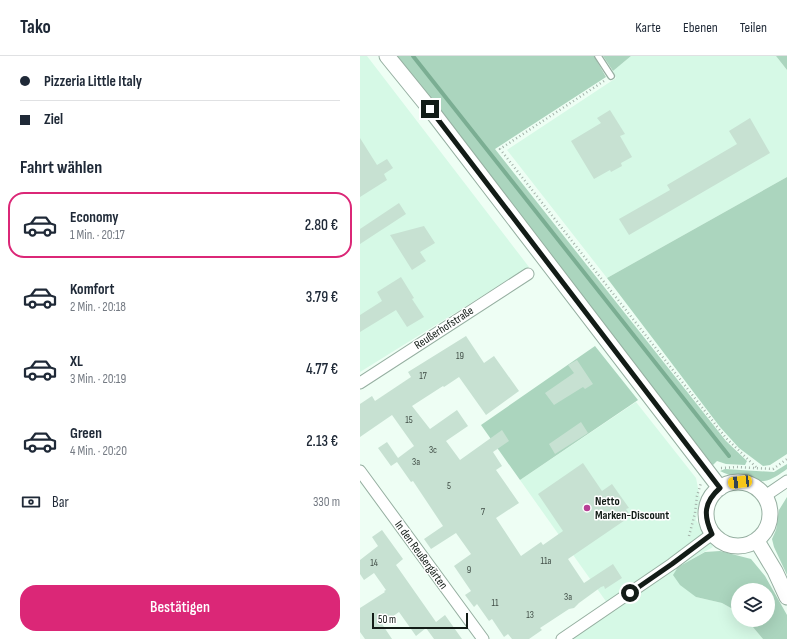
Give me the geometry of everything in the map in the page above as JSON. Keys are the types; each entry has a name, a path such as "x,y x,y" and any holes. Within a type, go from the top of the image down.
{"main road":[{"path":"387,56 430,109 720,488"},
{"path":"740,482 749,484 758,489 765,496 770,505 771,515 765,534 757,541 748,546 728,546 712,534 708,525 706,514 712,495 720,488 729,483 740,482"},
{"path":"757,541 775,571 787,596"}],"street":[{"name":"Reußerhofstraße","path":"360,383 528,274"},
{"name":"In den Reußergärten","path":"360,471 483,639"},
{"path":"765,496 787,481"},
{"path":"562,639 655,576 712,534"}],"lane":[{"path":"598,56 611,76"}],"path":[{"path":"611,76 500,149 726,438 758,469"},
{"path":"694,548 688,538 695,513 700,484 719,468 736,467 773,469 787,459"}],"shaded area":[{"path":"360,56 367,56 529,267 360,372"},
{"path":"395,56 594,56 606,77 495,149 726,441 747,461 745,465 726,464 717,461 713,465 614,341"},
{"path":"603,56 631,56 613,71"},
{"path":"631,56 776,56 787,70 787,177 607,278 507,150 616,78 613,71"},
{"path":"776,56 787,56 787,70"},
{"path":"787,177 787,454 770,465 763,466 739,448 720,427 607,278"},
{"path":"595,346 638,400 520,480 481,425"},
{"path":"636,402 696,478 700,498 696,520 713,547 678,567 696,597 722,603 731,608 731,627 753,627 763,639 568,639 610,607 520,480"},
{"path":"787,464 787,469 779,475 764,481 742,479 720,471 725,469 774,472"},
{"path":"787,497 787,575 774,547 772,539 776,530 779,510"},
{"path":"720,551 751,559 769,583 731,583 731,608 722,603 696,597 680,585 673,575 678,567 705,552"},
{"path":"775,594 787,615 787,639 763,639 753,627 775,627"}],"building":[{"path":"610,110 625,134 620,136 632,157 621,163 622,166 611,172 610,170 594,179 571,141 601,123 597,118"},
{"path":"750,118 770,153 629,235 619,219 670,190 667,185 737,144 729,131"},
{"path":"360,138 377,165 387,159 393,168 384,174 387,180 360,197"},
{"path":"399,203 406,214 360,244 360,229"},
{"path":"424,226 435,243 420,252 426,261 412,270 390,235"},
{"path":"401,277 414,298 412,299 424,317 407,327 396,310 360,332 360,315 382,301 377,292"},
{"path":"466,336 484,363 494,356 519,391 486,415 459,377 412,406 430,429 457,410 468,426 446,441 460,460 502,430 509,441 493,452 502,466 496,470 519,503 496,518 521,556 541,542 543,545 563,531 538,494 583,463 602,491 612,484 629,508 626,509 631,516 568,559 584,583 613,564 622,578 605,589 604,586 601,587 574,608 569,609 540,628 542,630 529,639 512,639 508,634 504,637 492,619 489,621 477,604 474,607 465,595 471,591 454,566 471,554 456,533 431,549 424,539 443,526 413,481 411,482 397,462 391,466 378,448 387,442 398,458 414,446 392,415 360,437 360,404 372,396 375,401 411,377 408,372"},
{"path":"577,360 593,384 585,389 583,387 554,405 545,393 574,373 568,365"},
{"path":"581,422 588,433 555,454 549,444"},
{"path":"382,530 403,559 396,565 436,622 445,615 462,639 434,639 426,628 416,636 399,612 382,624 392,639 365,639 360,632 360,608 386,590 374,573 364,580 360,574 360,560 378,546 372,537"}],"waterway":[{"path":"413,56 729,456"}],"place":[{"name":"Netto Marken-Discount","path":"587,508"}],"route":[{"path":"430,109 720,488 712,495 706,514 708,525 712,534 630,593"}]}
